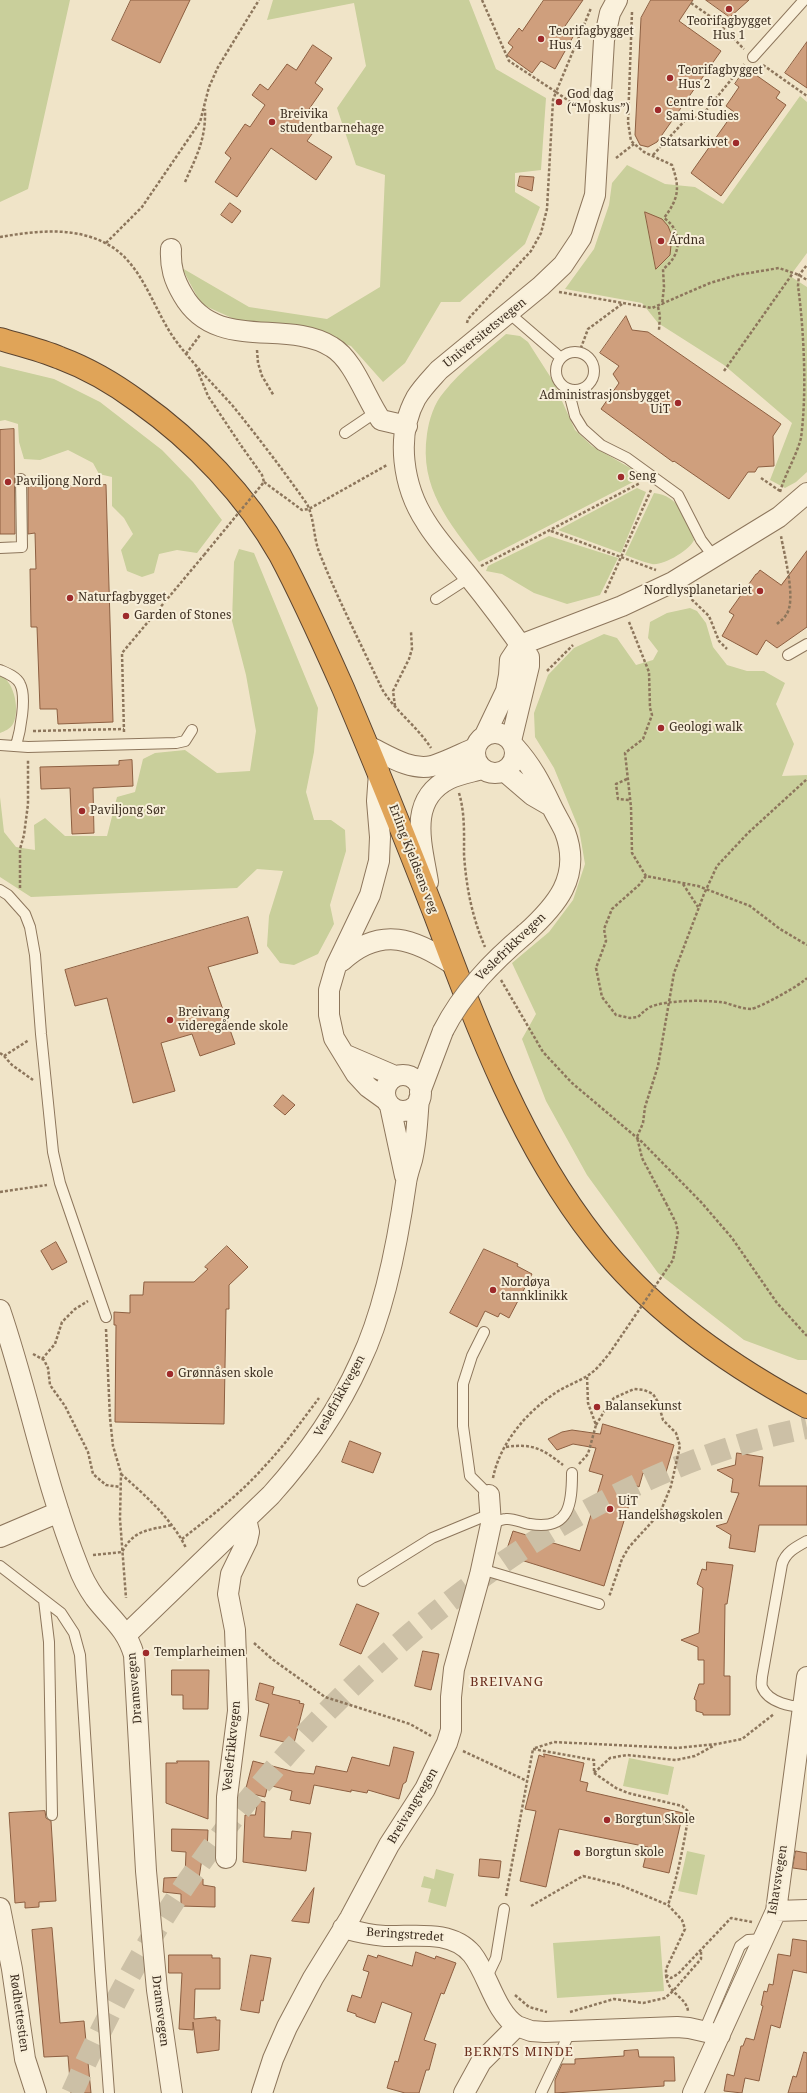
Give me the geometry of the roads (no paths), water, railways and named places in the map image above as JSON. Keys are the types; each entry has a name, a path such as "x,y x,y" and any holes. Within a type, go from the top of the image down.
{"highway":[{"name":"Erling Kjeldsens veg","path":"0,339 60,358 97,376 138,400 178,432 212,466 248,507 279,554 324,644 379,772 454,965 499,1073 544,1166 595,1240 634,1283 668,1315 717,1353 774,1389 807,1407"}],"street":[{"name":"Universitetsvegen","path":"512,744 529,666 528,657 474,572 426,523 413,499 404,459 406,426 416,398 439,370 510,314 542,286 563,265 581,238 587,222 596,186 604,40 610,13 624,3"},
{"path":"171,249 171,264 175,283 194,312 210,323 226,328 304,337 329,345 343,357 356,375 381,420 406,426"},
{"path":"368,746 394,759 417,766 431,766 480,742 491,733 502,734 512,744 514,758 512,763 504,771 493,773 482,769 475,760 480,742 506,691 510,660 520,644 641,598 673,582 714,557 780,526 807,493"},
{"name":"Veslefrikkvegen","path":"126,1635 271,1495 305,1456 351,1382 361,1361 373,1330 394,1250 406,1180 412,1158 420,1096 441,1036 450,1017 476,981 546,915 563,891 571,869 571,854 568,841 543,786 528,762 512,744"},
{"path":"434,913 420,839 423,806 430,793 450,778 482,769"},
{"path":"504,771 532,795 551,806"},
{"path":"346,1056 399,1076 415,1080 420,1096 410,1109 403,1111 388,1103 368,1087 356,1074 334,1038 329,1015 330,990 336,966 370,895 379,861 380,837 377,801 379,772"},
{"path":"336,966 362,945 373,940 394,939 421,945 454,965"},
{"name":"Veslefrikkvegen","path":"399,1076 441,1036"},
{"path":"388,1103 386,1086 399,1076"},
{"name":"Veslefrikkvegen","path":"388,1103 406,1180"},
{"name":"Dramsvegen","path":"0,1310 15,1356 45,1470 83,1578 95,1598 126,1635 134,1655 146,1871 157,1990 172,2093"},
{"name":"Breivangvegen","path":"262,2093 273,2059 287,2027 313,1978 343,1928 385,1852 425,1789 447,1743 451,1730 451,1691 454,1669 481,1570 490,1511"},
{"path":"0,1537 59,1512"},
{"name":"Veslefrikkvegen","path":"226,1858 227,1797 238,1711 235,1630 228,1594 231,1574 247,1541 249,1532 246,1519"},
{"name":"Ishavsvegen","path":"694,2093 704,2031 760,1931 776,1911 798,1705 807,1677"},
{"name":"Rødhettestien","path":"0,1908 12,1969 26,2059 36,2093"},
{"path":"776,1911 807,1910"},
{"name":"Beringstredet","path":"343,1928 374,1935 430,1936 453,1940 472,1954 504,2013 517,2026"},
{"path":"464,2093 481,2062 517,2026 531,2031 567,2022 663,2026 704,2031"}],"lane":[{"path":"752,56 804,0"},
{"path":"510,314 562,358"},
{"path":"572,353 579,353 589,359 592,364 593,376 586,386 581,389 568,389 563,386 557,376 558,364 562,358 572,353"},
{"path":"568,389 575,416 588,435 601,445 627,458 652,475 680,499 701,540 714,557"},
{"path":"345,433 376,412"},
{"path":"0,548 22,547 21,479"},
{"path":"436,599 474,572"},
{"path":"788,655 807,644"},
{"path":"0,670 16,680 20,684 23,692 20,731 16,746"},
{"path":"0,745 28,747 176,743 185,741 192,730"},
{"path":"0,890 8,895 25,914 33,939 53,1152 60,1183 106,1317"},
{"path":"484,1332 472,1356 463,1384 463,1426 470,1476 490,1511 506,1519 544,1526 554,1523 568,1508 572,1498 572,1473"},
{"path":"363,1581 432,1538 490,1511"},
{"path":"798,1705 768,1695 762,1686 763,1661 782,1564 785,1556 807,1541"},
{"path":"0,1566 61,1613 74,1633 80,1655 109,2093"},
{"path":"481,1570 599,1604"},
{"path":"44,1600 49,1642 52,1815"},
{"path":"486,1979 496,1958 504,1909"},
{"path":"541,2093 567,2022"}],"tunnel":[{"path":"72,2093 99,2034 129,1977 161,1922 197,1868 253,1794 316,1723 387,1654 463,1591 544,1535 629,1488 717,1452 807,1428"}],"place":[{"name":"Teorifagbygget Hus 1","path":"729,9"},
{"name":"Teorifagbygget Hus 4","path":"541,39"},
{"name":"Teorifagbygget Hus 2","path":"670,78"},
{"name":"God dag (“Moskus”)","path":"559,102"},
{"name":"Centre for Sami Studies","path":"658,110"},
{"name":"Breivika studentbarnehage","path":"272,122"},
{"name":"Statsarkivet","path":"736,143"},
{"name":"Árdna","path":"661,241"},
{"name":"Administrasjonsbygget UiT","path":"678,403"},
{"name":"Seng","path":"621,477"},
{"name":"Paviljong Nord","path":"8,482"},
{"name":"Nordlysplanetariet","path":"760,591"},
{"name":"Naturfagbygget","path":"70,598"},
{"name":"Garden of Stones","path":"126,616"},
{"name":"Geologi walk","path":"661,728"},
{"name":"Paviljong Sør","path":"82,811"},
{"name":"Breivang videregående skole","path":"170,1020"},
{"name":"Nordøya tannklinikk","path":"493,1290"},
{"name":"Grønnåsen skole","path":"170,1374"},
{"name":"Balansekunst","path":"597,1407"},
{"name":"UiT Handelshøgskolen","path":"610,1509"},
{"name":"Templarheimen","path":"146,1653"},
{"name":"Borgtun Skole","path":"607,1820"},
{"name":"Borgtun skole","path":"577,1853"}],"district":[{"name":"BREIVANG","path":"507,1682"},
{"name":"BERNTS MINDE","path":"519,2052"}]}
